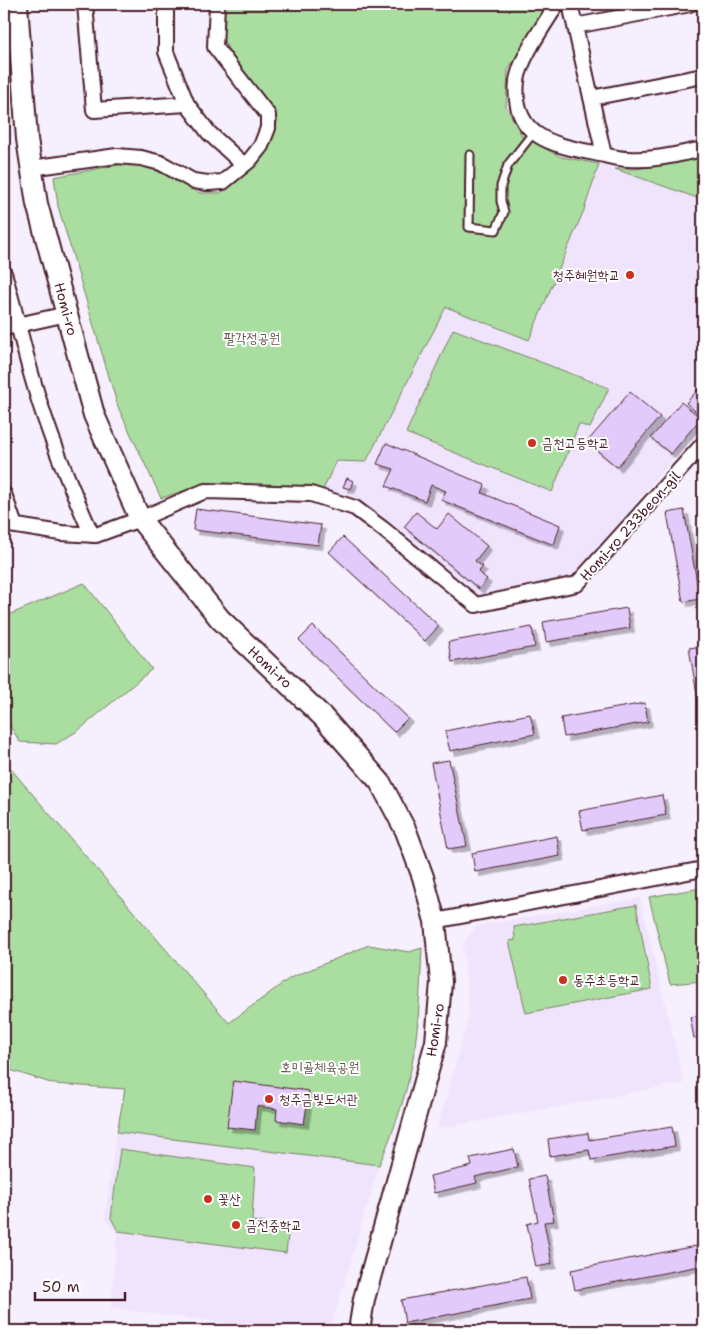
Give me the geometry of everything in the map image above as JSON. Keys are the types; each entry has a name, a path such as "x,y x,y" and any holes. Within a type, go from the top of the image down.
{"street":[{"name":"Homi-ro","path":"17,4 27,139 37,204 94,415 140,519 220,620 322,716 380,782 406,831 423,876 435,921 441,982 436,1042 364,1299 359,1331"},
{"path":"85,4 94,110 187,104"},
{"path":"166,4 166,52 187,104 209,133 244,165"},
{"path":"31,168 117,156 141,158 161,163 192,181 208,183 223,182 244,165 260,146 268,128 268,115 215,47 217,4"},
{"path":"557,4 523,62 517,81 518,105 523,120 533,133 553,144 627,159 652,158 703,150"},
{"path":"570,4 604,154"},
{"path":"575,26 690,4"},
{"path":"592,98 703,76"},
{"path":"4,273 47,425 65,474 92,534"},
{"path":"4,328 67,314"},
{"name":"Homi-ro 233beon-gil","path":"140,519 205,491 311,494 355,508 384,529 476,605 577,584 703,444"},
{"path":"4,494 9,525 61,533 96,535 140,519"},
{"path":"435,921 703,869"}],"lane":[{"path":"470,155 469,227 496,230 504,212 501,201 501,186 508,165 533,133"}],"shaded area":[{"name":"금천고등학교","path":"599,164 703,200 703,424 575,574 566,578 479,597 365,505 323,490 336,461 366,462 446,306 529,340 584,210"},
{"name":"동주초등학교","path":"640,898 684,1083 437,1129 469,1016 463,944 476,926"},
{"name":"금전중학교","path":"116,1132 379,1165 330,1331 284,1331 111,1308 117,1233 105,1218"}],"green space":[{"name":"팔각정공원","path":"224,4 547,4 508,70 506,106 522,136 561,157 599,164 584,210 529,340 446,307 366,462 336,461 323,490 199,486 161,498 118,407 58,206 54,177 128,163 145,165 200,193 221,193 269,148 278,119 231,54 223,39"},
{"path":"703,157 703,200 615,169 636,169"},
{"path":"453,329 609,388 590,428 579,424 552,492 406,433"},
{"path":"84,583 152,669 79,730 56,744 20,742 4,716 4,617"},
{"name":"호미골체육공원","path":"4,761 229,1023 290,978 369,945 409,952 422,948 417,1027 410,1074 397,1120 379,1165 117,1132 125,1089 54,1084 4,1068"},
{"path":"701,888 703,896 703,981 670,984 649,897"},
{"path":"636,905 652,989 526,1013 509,941 515,940 514,927"},
{"path":"120,1149 255,1168 252,1221 289,1227 286,1253 118,1231 111,1218"}],"building":[{"path":"703,384 703,418 686,403"},
{"path":"630,392 660,417 617,467 587,442"},
{"path":"681,402 701,418 671,454 651,438"},
{"path":"386,443 485,485 482,493 560,525 554,545 441,500 446,491 431,485 425,501 386,486 394,469 377,464"},
{"path":"347,478 353,481 350,489 343,487"},
{"path":"196,509 321,525 318,545 193,530"},
{"path":"684,510 700,599 683,602 667,513"},
{"path":"416,512 437,529 449,514 487,546 475,561 483,567 478,572 487,579 479,589 404,527"},
{"path":"343,537 439,626 425,641 329,552"},
{"path":"627,608 630,628 546,642 543,622"},
{"path":"313,626 408,718 394,732 299,640"},
{"path":"532,627 535,647 452,662 448,642"},
{"path":"703,646 703,716 701,717 689,648"},
{"path":"645,703 648,722 564,737 561,718"},
{"path":"530,714 535,734 450,751 445,731"},
{"path":"449,760 467,846 448,849 431,763"},
{"path":"662,795 666,815 583,830 579,811"},
{"path":"557,836 560,856 475,872 472,853"},
{"path":"703,1015 703,1036 694,1038 690,1017"},
{"name":"청주금빛도서관","path":"233,1081 309,1091 304,1124 276,1120 277,1109 257,1106 255,1130 227,1127"},
{"path":"672,1127 675,1146 591,1160 589,1150 550,1156 548,1139 588,1133 589,1140"},
{"path":"514,1149 518,1167 475,1177 477,1183 434,1193 430,1176 472,1166 470,1158"},
{"path":"545,1176 554,1221 544,1222 552,1264 536,1267 527,1224 538,1221 529,1179"},
{"path":"696,1246 700,1266 575,1290 571,1270"},
{"path":"526,1277 530,1299 405,1323 401,1300"}],"place":[{"name":"청주혜원학교","path":"630,275"},
{"name":"금천고등학교","path":"532,443"},
{"name":"동주초등학교","path":"563,980"},
{"name":"청주금빛도서관","path":"269,1099"},
{"name":"꽃산","path":"208,1199"},
{"name":"금전중학교","path":"236,1225"}]}
